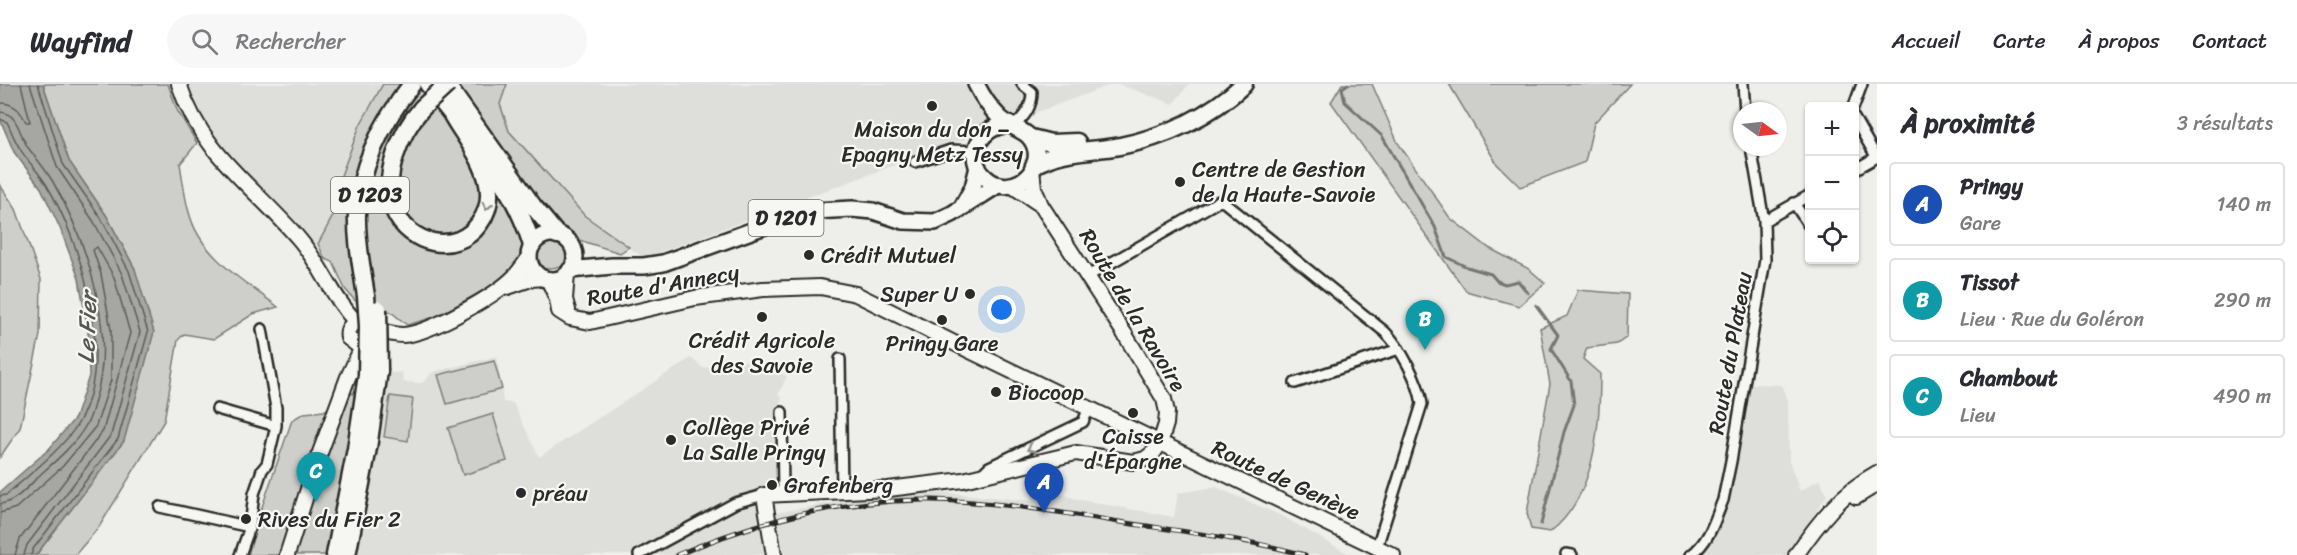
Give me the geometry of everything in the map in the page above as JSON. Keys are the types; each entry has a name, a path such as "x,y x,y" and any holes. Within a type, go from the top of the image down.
{"highway":[{"path":"428,84 479,147 514,198 522,215 531,251"},
{"name":"D 1203","path":"347,555 368,448 373,373 368,326 371,298 358,233 361,187 378,137 414,96 435,84"},
{"path":"452,115 484,170 488,183 488,207 476,228 455,242 443,244 430,242 412,234 402,224 395,211 391,191 392,168 408,126 414,96 447,84 533,206 557,235"},
{"path":"1030,137 1062,143 1105,140 1140,133 1190,112 1232,84"},
{"path":"1033,167 1056,154 1119,146 1158,135 1208,112 1244,84"},
{"name":"D 1203","path":"335,555 373,373"}],"main road":[{"path":"977,87 997,114 1030,137"},
{"path":"977,87 984,134"},
{"path":"962,207 973,187 978,167 975,151 978,142 994,127 1012,125"},
{"name":"Route de la Ravoire","path":"1030,137 1036,154 1033,167"},
{"name":"Route de la Ravoire","path":"978,167 984,177 1004,185"},
{"path":"1004,185 1023,180 1033,167"},
{"name":"D 1201","path":"568,272 612,266 635,267 663,263 814,210 861,209 903,221 928,223 943,219 1004,185"},
{"path":"546,235 557,235 567,240 573,249 574,258 568,272 558,279 546,279 533,269 531,251 546,235"},
{"name":"D 1201","path":"573,249 612,266"}],"street":[{"path":"179,84 189,112 204,137 225,164 299,239 314,259 359,334 348,377 311,478 287,555"},
{"path":"1012,125 1028,110 1032,101 1032,92 1022,84"},
{"path":"1743,84 1744,102"},
{"path":"1855,102 1862,84"},
{"path":"1028,110 1030,137"},
{"path":"1859,127 1877,158 1859,167"},
{"path":"915,162 951,150 975,151"},
{"name":"Route du Plateau","path":"1691,555 1702,545 1712,528 1723,500 1766,260 1764,221 1753,156"},
{"name":"Route de la Ravoire","path":"1033,167 1034,188 1041,206 1088,276 1164,399 1166,420 1160,443"},
{"name":"Route de la Ravoire","path":"1004,185 1041,206"},
{"path":"1764,221 1805,197"},
{"path":"1088,276 1219,201 1224,202 1385,332 1399,349 1421,394 1422,404 1377,547"},
{"path":"1794,203 1805,221"},
{"path":"359,334 406,335 445,321 497,291 514,277 531,251"},
{"name":"Route d'Annecy","path":"568,272 565,299 570,318"},
{"path":"497,291 531,279 546,279"},
{"name":"Route d'Annecy","path":"546,279 557,299 559,311 570,318 590,322 694,298 804,286 834,289 870,299 962,347 1160,443"},
{"path":"240,555 250,527 254,494 262,470 267,464 276,426 276,408 262,329"},
{"path":"1295,383 1399,349"},
{"path":"840,359 842,493"},
{"path":"978,478 989,467 1083,422 1089,408"},
{"path":"217,409 276,426"},
{"path":"782,412 783,494"},
{"path":"639,555 735,503 764,495 842,493 978,478 1076,453 1136,462 1151,455 1160,443"},
{"name":"Route de Genève","path":"1160,443 1393,555"},
{"path":"1796,555 1818,523 1853,489 1877,473"},
{"path":"1804,555 1832,520 1859,494 1877,484"},
{"path":"764,495 774,555"},
{"path":"160,507 250,527"}],"shaded area":[{"path":"43,84 168,84 177,110 197,143 180,164 186,201 195,228 215,257 278,307 253,314 214,339 184,334 178,340 164,421 99,527 75,555 36,555 124,441 135,269 106,215 69,161"},
{"path":"168,84 383,84 360,125 339,181 335,212 318,244 302,252 236,185 197,142 177,110"},
{"path":"383,84 507,84 500,104 509,131 585,216 629,247 620,253 582,241 557,222 527,241 516,270 435,317 407,325 391,312 358,304 345,289 333,262 325,259 318,244 335,212 339,181 360,125"},
{"path":"507,84 1113,84 644,258 584,216 509,131 500,104"},
{"path":"1118,84 1189,84 1173,104"},
{"path":"1342,84 1372,84 1398,143 1450,218 1489,248 1529,269 1545,283 1519,306 1466,291 1331,102"},
{"path":"1449,84 1630,84 1594,123 1585,162 1520,187 1497,164"},
{"path":"0,185 16,209 41,279 40,335 20,428 0,457"},
{"path":"549,243 562,246 566,252 565,266 544,269 541,265 538,258 539,251"},
{"path":"1578,290 1628,294 1627,337 1617,344 1587,348 1583,359 1600,374 1599,416 1592,460 1577,500 1565,518 1550,532 1531,529 1527,513 1550,384 1540,328 1567,316"},
{"name":"Collège Privé La Salle Pringy","path":"497,356 503,402 513,403 539,457 691,358 703,368 751,360 787,376 778,395 782,397 778,408 778,495 760,520 764,533 780,528 775,513 852,499 883,497 884,494 940,492 1032,501 1034,489 1174,517 1178,493 1216,487 1282,516 1351,555 356,555 389,373 402,372 403,382 422,383 433,372"},
{"path":"494,361 502,389 447,404 438,375"},
{"path":"1748,384 1782,385 1788,400 1789,461 1800,491 1820,479 1827,495 1787,555 1697,555 1714,536 1726,505"},
{"path":"359,389 329,555 248,555 292,420 304,413 324,411"},
{"path":"390,396 413,399 408,441 384,437"},
{"path":"493,414 507,461 463,475 448,428"}],"water":[{"name":"Le Fier","path":"0,84 43,84 69,161 106,215 135,269 154,332 124,441 36,555 0,555 0,492 49,449 75,418 89,376 88,330 79,279 60,228 41,188 14,152 0,119"}],"waterway":[{"path":"1348,84 1342,88 1345,102 1382,136 1435,227 1446,257 1467,267 1491,274 1497,281 1505,284 1518,281 1528,293"},
{"path":"1536,305 1558,335 1551,349 1571,381 1574,405 1564,432 1541,524"}],"railway":[{"path":"677,555 738,532 801,514 866,503 932,500 1005,505 1054,512 1239,540 1305,555"}],"place":[{"name":"Maison du don – Epagny Metz Tessy","path":"932,106"},
{"name":"Centre de Gestion de la Haute-Savoie","path":"1180,182"},
{"name":"Crédit Mutuel","path":"809,255"},
{"name":"Super U","path":"970,294"},
{"name":"Crédit Agricole des Savoie","path":"762,317"},
{"name":"Pringy Gare","path":"942,320"},
{"name":"Tissot","path":"1425,350"},
{"name":"Biocoop","path":"996,392"},
{"name":"Caisse d'Épargne","path":"1133,413"},
{"name":"Collège Privé La Salle Pringy","path":"671,440"},
{"name":"Grafenberg","path":"772,485"},
{"name":"préau","path":"521,493"},
{"name":"Chambout","path":"316,502"},
{"name":"Pringy","path":"1044,513"},
{"name":"Rives du Fier 2","path":"246,519"}]}
